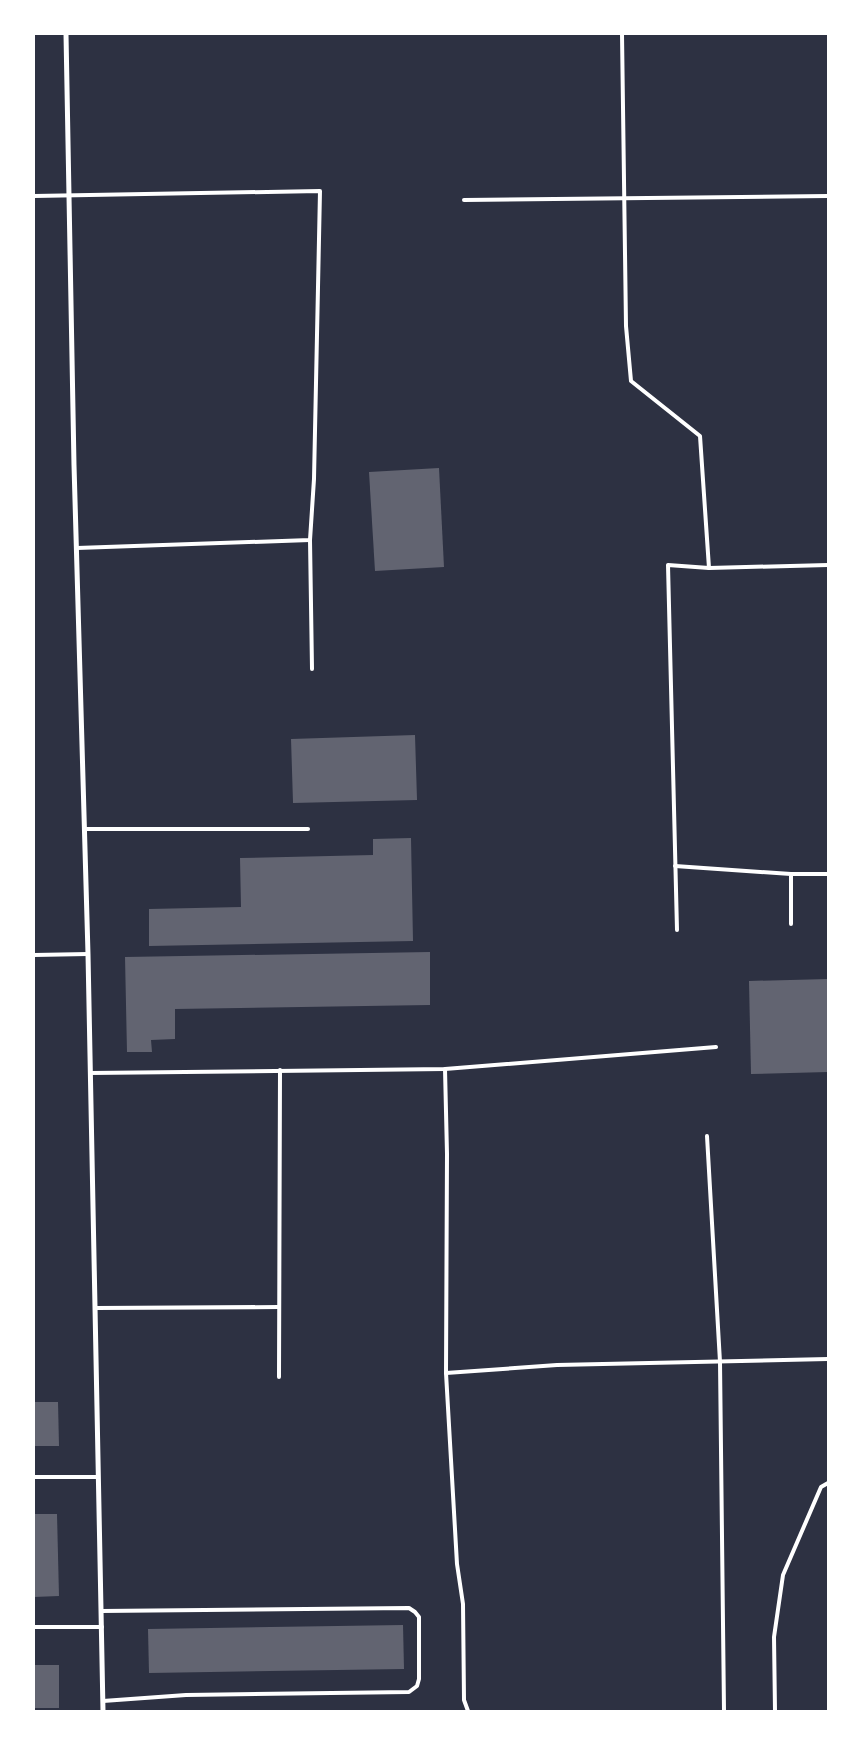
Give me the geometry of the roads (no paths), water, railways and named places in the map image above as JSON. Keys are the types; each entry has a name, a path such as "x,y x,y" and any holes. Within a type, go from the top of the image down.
{"street":[{"path":"66,34 88,954 103,1711"}],"lane":[{"path":"622,34 626,326 631,381 700,436 709,568"},
{"path":"34,196 320,190 314,479 310,540 312,669"},
{"path":"464,200 828,196"},
{"path":"77,548 310,540"},
{"path":"677,930 668,565 709,568 828,564"},
{"path":"84,830 308,829"},
{"path":"675,866 791,874 828,874"},
{"path":"791,874 791,924"},
{"path":"34,955 88,954"},
{"path":"90,1073 445,1069 716,1047"},
{"path":"445,1069 447,1154 446,1373 457,1564 462,1604 464,1700 468,1711"},
{"path":"279,1378 280,1070"},
{"path":"707,1136 720,1362 724,1711"},
{"path":"95,1308 279,1307"},
{"path":"446,1373 557,1364 828,1359"},
{"path":"34,1478 98,1477"},
{"path":"775,1711 774,1637 783,1575 822,1487 828,1483"},
{"path":"101,1611 409,1608 416,1612 419,1617 419,1679 417,1686 409,1692 186,1695 103,1701"},
{"path":"34,1627 102,1626"}]}
